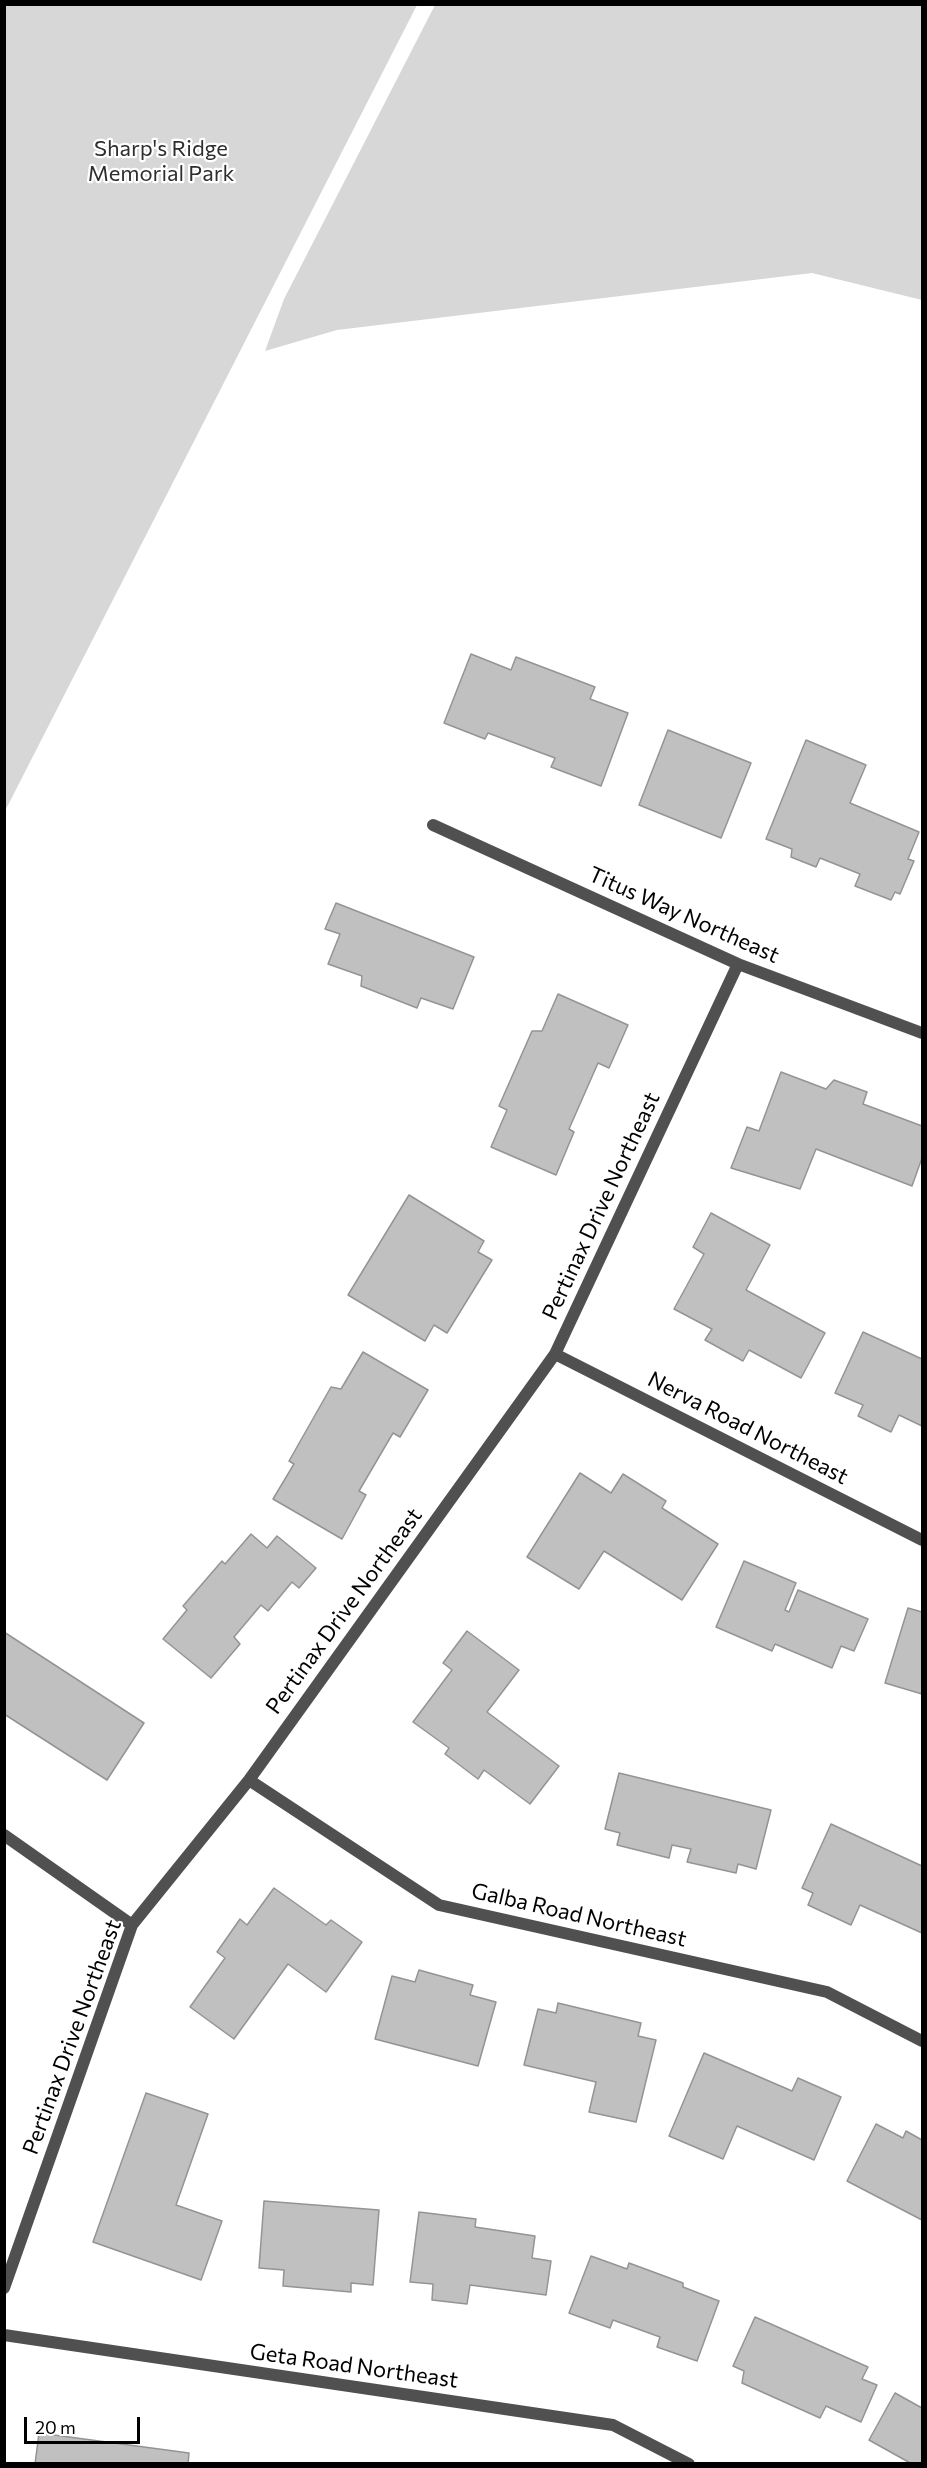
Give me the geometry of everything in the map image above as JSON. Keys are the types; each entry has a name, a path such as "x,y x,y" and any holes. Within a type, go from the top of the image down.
{"street":[{"name":"Titus Way Northeast","path":"433,825 738,964 922,1033"},
{"name":"Pertinax Drive Northeast","path":"4,2288 132,1925 249,1780 555,1354 738,964"},
{"name":"Nerva Road Northeast","path":"555,1354 922,1540"},
{"name":"Galba Road Northeast","path":"249,1780 439,1905 827,1992 922,2041"},
{"path":"4,1835 132,1925"},
{"name":"Geta Road Northeast","path":"4,2335 613,2425 689,2463"}],"green space":[{"name":"Sharp's Ridge Memorial Park","path":"4,5 417,5 5,811"},
{"path":"435,5 922,5 922,300 812,273 337,330 265,351 284,299"}],"building":[{"path":"471,654 511,670 516,657 595,687 590,699 628,713 601,786 551,767 555,758 488,733 485,739 444,723"},
{"path":"668,730 751,763 721,838 639,805"},
{"path":"806,740 866,765 850,803 919,832 908,859 914,861 900,894 895,892 891,900 855,886 860,874 820,858 816,867 791,857 792,849 766,839"},
{"path":"336,903 474,957 453,1009 421,998 417,1008 361,986 362,976 328,964 340,934 325,929"},
{"path":"558,994 628,1025 609,1068 598,1063 569,1129 574,1132 556,1175 491,1147 507,1110 499,1106 532,1031 542,1031"},
{"path":"781,1072 826,1089 834,1080 867,1092 863,1104 922,1126 922,1158 912,1186 816,1149 800,1189 731,1168 747,1127 759,1131"},
{"path":"409,1195 484,1241 478,1252 492,1260 447,1333 434,1325 425,1341 348,1295"},
{"path":"711,1213 770,1245 746,1290 825,1333 801,1378 749,1350 743,1361 705,1340 712,1329 674,1309 704,1254 693,1247"},
{"path":"863,1332 922,1359 922,1426 899,1415 891,1432 858,1416 863,1405 835,1393"},
{"path":"363,1352 428,1390 400,1437 393,1433 359,1491 366,1495 342,1539 273,1499 294,1464 289,1461 331,1387 341,1389"},
{"path":"580,1473 611,1493 623,1474 666,1501 662,1508 718,1544 682,1600 604,1551 579,1589 527,1557"},
{"path":"251,1534 267,1548 277,1536 316,1568 299,1588 292,1582 268,1611 261,1605 234,1637 240,1644 211,1678 163,1639 187,1610 183,1606 222,1561 225,1564"},
{"path":"744,1561 796,1583 785,1610 789,1612 798,1590 868,1619 854,1651 841,1646 832,1668 775,1644 772,1651 716,1627"},
{"path":"908,1608 922,1612 922,1694 885,1683"},
{"path":"467,1631 519,1670 487,1712 559,1766 530,1804 484,1770 478,1779 445,1754 449,1748 413,1722 452,1670 443,1663"},
{"path":"4,1632 144,1723 107,1780 4,1714"},
{"path":"619,1773 771,1810 756,1869 738,1864 736,1873 687,1862 691,1849 672,1845 669,1858 617,1845 620,1833 605,1829"},
{"path":"831,1824 922,1866 922,1933 860,1905 851,1925 808,1905 813,1893 802,1888"},
{"path":"274,1888 326,1925 331,1920 362,1942 326,1992 288,1964 234,2039 190,2007 225,1958 217,1952 240,1919 247,1925"},
{"path":"419,1970 473,1985 470,1995 496,2002 478,2066 375,2039 392,1976 415,1982"},
{"path":"558,2003 641,2023 638,2036 656,2040 636,2122 589,2112 596,2082 524,2065 538,2009 556,2013"},
{"path":"704,2053 792,2091 798,2078 841,2097 814,2160 737,2126 723,2159 669,2136"},
{"path":"146,2093 208,2114 176,2205 222,2221 201,2280 93,2242"},
{"path":"876,2124 903,2138 906,2131 922,2140 922,2220 847,2181"},
{"path":"264,2201 379,2210 373,2285 351,2283 351,2292 283,2286 284,2270 259,2268"},
{"path":"419,2212 476,2219 475,2227 535,2236 532,2258 551,2261 546,2295 470,2285 467,2304 432,2300 433,2284 410,2282"},
{"path":"591,2256 627,2269 629,2263 683,2283 683,2287 719,2301 697,2361 657,2347 660,2337 613,2320 610,2328 569,2313"},
{"path":"755,2317 868,2367 862,2379 877,2385 861,2422 826,2406 820,2418 742,2383 744,2371 733,2366"},
{"path":"895,2393 922,2408 922,2464 912,2464 869,2440"},
{"path":"39,2433 189,2453 188,2464 35,2464"}]}
